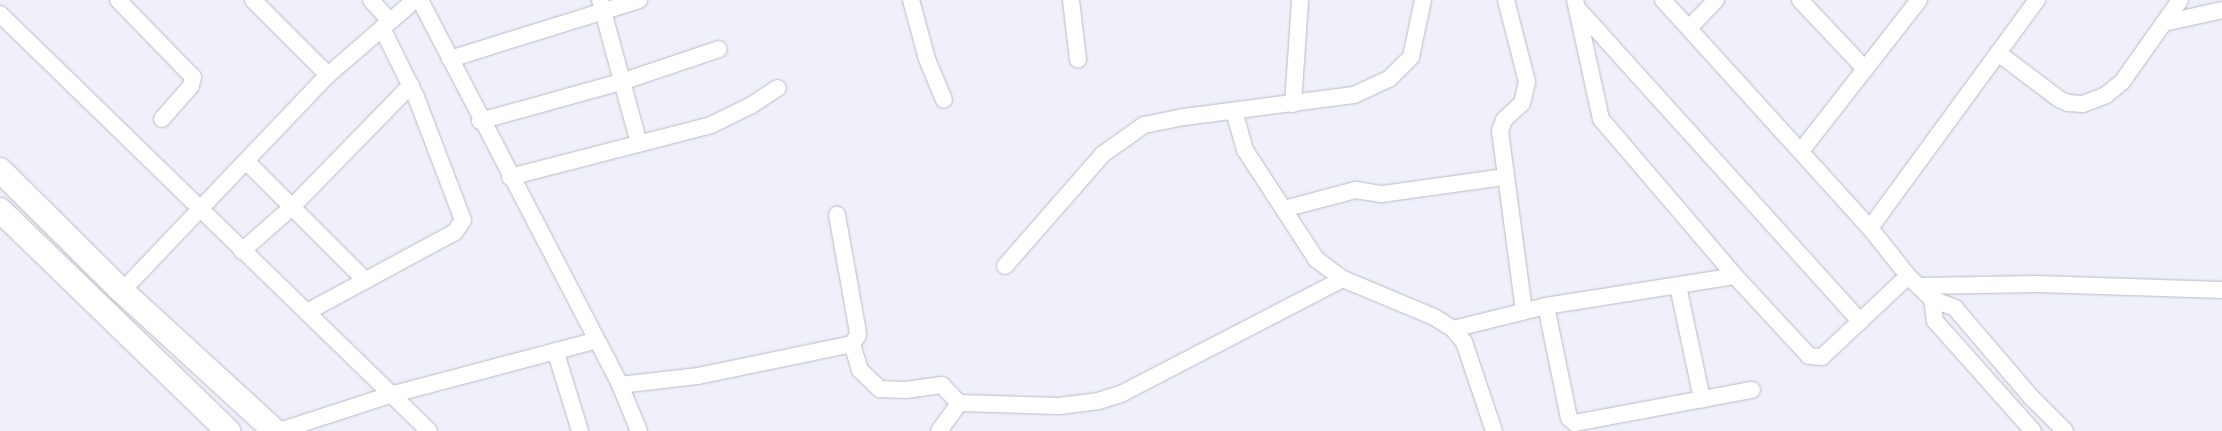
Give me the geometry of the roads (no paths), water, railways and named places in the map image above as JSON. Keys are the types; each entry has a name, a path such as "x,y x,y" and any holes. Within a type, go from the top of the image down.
{"main road":[{"path":"0,170 122,291 275,431"},
{"path":"0,210 228,431"}],"street":[{"path":"118,0 193,77 191,86 162,119"},
{"path":"253,0 328,76"},
{"path":"307,312 455,232 463,220 386,25 371,0"},
{"path":"122,291 328,76 414,0"},
{"path":"420,0 480,121 620,385 639,431"},
{"path":"450,59 602,6 639,0"},
{"path":"911,0 927,59 944,100"},
{"path":"1071,0 1078,60"},
{"path":"1294,104 1300,0"},
{"path":"1005,266 1103,154 1124,137 1144,125 1184,116 1294,104 1354,95 1389,80 1411,57 1423,0"},
{"path":"1506,0 1527,82 1522,103 1501,125 1505,177 1524,311"},
{"path":"1663,0 1870,228 1914,281 1932,299 1955,308 2031,397 2065,431"},
{"path":"1689,28 1716,0"},
{"path":"1800,0 1865,69"},
{"path":"1801,151 1919,0"},
{"path":"1870,228 2036,0"},
{"path":"1998,53 2060,99 2068,103 2083,104 2106,95 2122,82 2180,0"},
{"path":"1576,4 1602,119 1735,276 1813,358 1822,357 1860,322 1914,281 2222,290"},
{"path":"1576,4 1860,322"},
{"path":"602,6 639,144"},
{"path":"2164,24 2222,10"},
{"path":"0,14 429,431"},
{"path":"480,121 621,82 719,49"},
{"path":"242,251 290,208 411,85"},
{"path":"510,177 711,125 750,106 778,88"},
{"path":"1234,111 1245,150 1316,259 1343,279 1454,329 1472,358 1494,431"},
{"path":"246,162 364,280"},
{"path":"1284,209 1356,190 1382,194 1505,177"},
{"path":"620,385 698,376 852,344 858,335 837,215"},
{"path":"1454,329 1546,306 1735,276"},
{"path":"852,344 860,370 880,389 906,390 942,385 959,403 1059,406 1106,399 1343,279"},
{"path":"1678,286 1702,399"},
{"path":"1932,299 1936,321 2033,431"},
{"path":"1546,306 1569,418 1573,422 1752,390"},
{"path":"279,431 390,394 556,353 596,341"},
{"path":"556,353 580,431"},
{"path":"939,431 959,403"}]}
